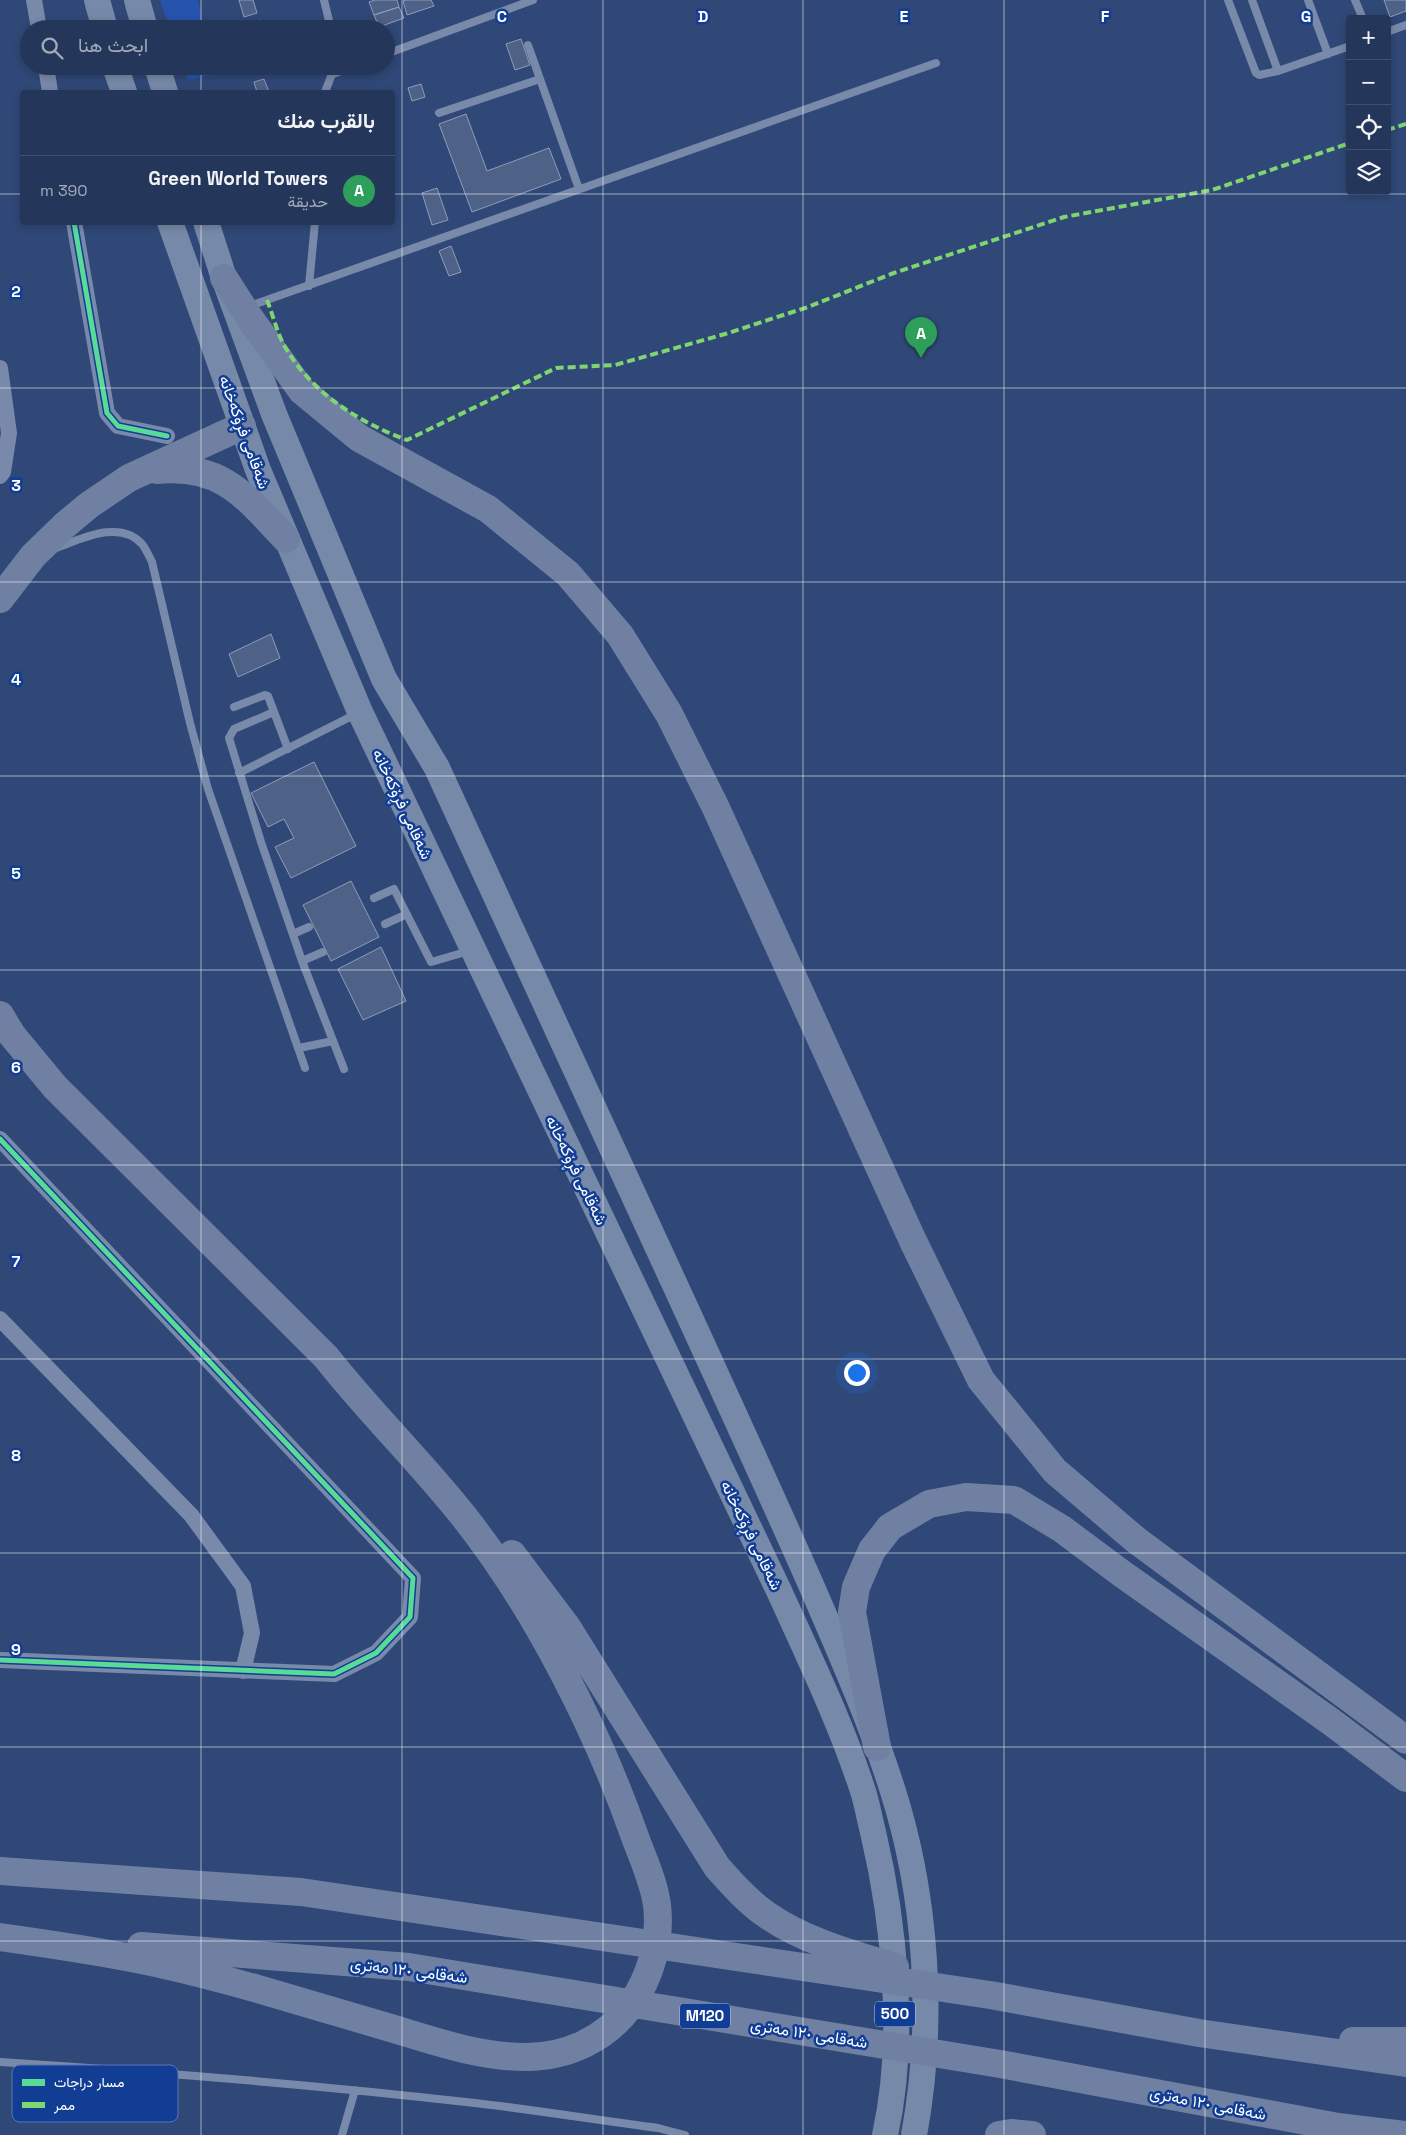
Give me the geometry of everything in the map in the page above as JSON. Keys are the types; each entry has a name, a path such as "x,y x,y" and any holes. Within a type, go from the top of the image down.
{"highway":[{"path":"224,278 302,392 359,438 488,509 568,574 620,635 669,714 715,806 913,1241 981,1380 1056,1471 1136,1540 1406,1740"},
{"path":"0,599 33,556 65,525 89,506 129,478 242,426"},
{"path":"146,471 171,468 192,470 220,479 237,489 286,539"},
{"path":"0,1015 12,1034 55,1087 326,1357 366,1390 482,1514 567,1627 718,1867 731,1884 766,1915 814,1939 849,1953 990,1995"},
{"path":"0,1936 149,1962 255,1988 464,2050 525,2057 538,2056 585,2044 601,2034 626,2011 647,1977 655,1942 657,1905 654,1891 626,1812 583,1713 509,1579 466,1518 391,1431 355,1395 326,1357"},
{"path":"877,1747 852,1612 856,1587 872,1550 890,1527 929,1504 966,1498 1014,1500 1062,1529 1129,1579 1330,1721 1406,1778"},
{"path":"0,1871 301,1892 990,1995 1199,2034 1406,2063"},
{"name":"شەقامی ١٢٠ مەتری","path":"0,1936 409,1967 1000,2064 1338,2127 1406,2135"},
{"path":"1199,2034 1262,2034 1378,2042 1406,2040"},
{"path":"999,2135 1011,2133 1032,2135"}],"main road":[{"path":"97,0 103,20"},
{"path":"137,0 143,20"},
{"path":"118,75 123,90"},
{"path":"159,75 164,90"},
{"name":"شەقامی فڕۆکەخانە","path":"171,225 242,426 286,539 356,702 832,1706 863,1789 882,1868 891,1923 895,2018 892,2104 885,2135"},
{"name":"شەقامی فڕۆکەخانە","path":"207,225 224,278 274,414 384,680 441,777 773,1498 855,1686 892,1787 912,1868 922,1926 925,2032 920,2107 914,2135"},
{"path":"242,426 274,414"},
{"path":"356,702 384,680"}],"street":[{"path":"34,0 37,20"},
{"path":"47,75 50,90"},
{"path":"75,225 107,412 118,426 167,436"},
{"path":"0,368 9,433 3,472 0,476"},
{"path":"0,1139 413,1578 410,1617 376,1653 334,1674 0,1660"},
{"path":"0,1319 191,1515 242,1586 252,1633 243,1670"}],"lane":[{"path":"324,0 329,20"},
{"path":"395,51 533,0"},
{"path":"1228,0 1256,73 1259,75 1278,71 1346,47"},
{"path":"1252,0 1278,71"},
{"path":"1308,0 1328,54"},
{"path":"1355,0 1361,15"},
{"path":"1391,31 1406,25"},
{"path":"528,45 579,189"},
{"path":"243,308 936,63"},
{"path":"326,90 332,75"},
{"path":"439,113 540,79"},
{"path":"308,286 314,225"},
{"path":"33,556 97,533 115,532 130,534 142,544 152,562 208,789 305,1068"},
{"path":"234,706 265,695 270,699 288,749"},
{"path":"239,773 288,749 356,702"},
{"path":"274,712 231,732 229,738 302,961 344,1069"},
{"path":"374,898 394,889 405,915 431,962 472,950"},
{"path":"385,924 405,915"},
{"path":"293,934 309,927"},
{"path":"302,961 322,952"},
{"path":"298,1048 333,1041"},
{"path":"0,2062 48,2065"},
{"path":"178,2074 477,2103 658,2128 685,2135"},
{"path":"342,2135 355,2090"}],"shaded area":[{"path":"160,0 198,0 202,20 167,20"},
{"path":"186,75 210,75 188,80"}],"building":[{"path":"239,0 253,0 257,13 244,17"},
{"path":"375,0 397,0 399,7 374,15 369,2"},
{"path":"431,0 434,6 407,15 403,1"},
{"path":"1384,0 1406,0 1406,11 1391,17"},
{"path":"399,7 404,18 395,21 376,20 374,15"},
{"path":"521,39 530,65 515,70 506,44"},
{"path":"264,79 268,90 256,90 254,82"},
{"path":"421,84 425,97 412,101 408,88"},
{"path":"466,114 487,171 549,148 561,179 472,212 439,124"},
{"path":"437,188 448,220 432,225 422,193"},
{"path":"451,246 461,272 449,276 439,251"},
{"path":"271,634 280,658 238,677 229,654"},
{"path":"314,762 356,846 291,878 275,847 294,838 284,819 268,827 251,793"},
{"path":"351,881 379,937 331,961 303,905"},
{"path":"381,947 406,1001 363,1020 338,969"}],"marked path":[{"path":"1391,129 1406,124"},
{"path":"267,300 285,347 309,378 323,392 354,415 407,440 556,368 615,365 725,334 808,307 891,274 1064,217 1212,190 1346,144"}],"cycle path":[{"path":"75,225 107,413 118,426 167,436"},
{"path":"0,1139 413,1578 410,1617 376,1653 334,1674 0,1660"}],"place":[{"name":"Green World Towers","path":"921,358"}]}
